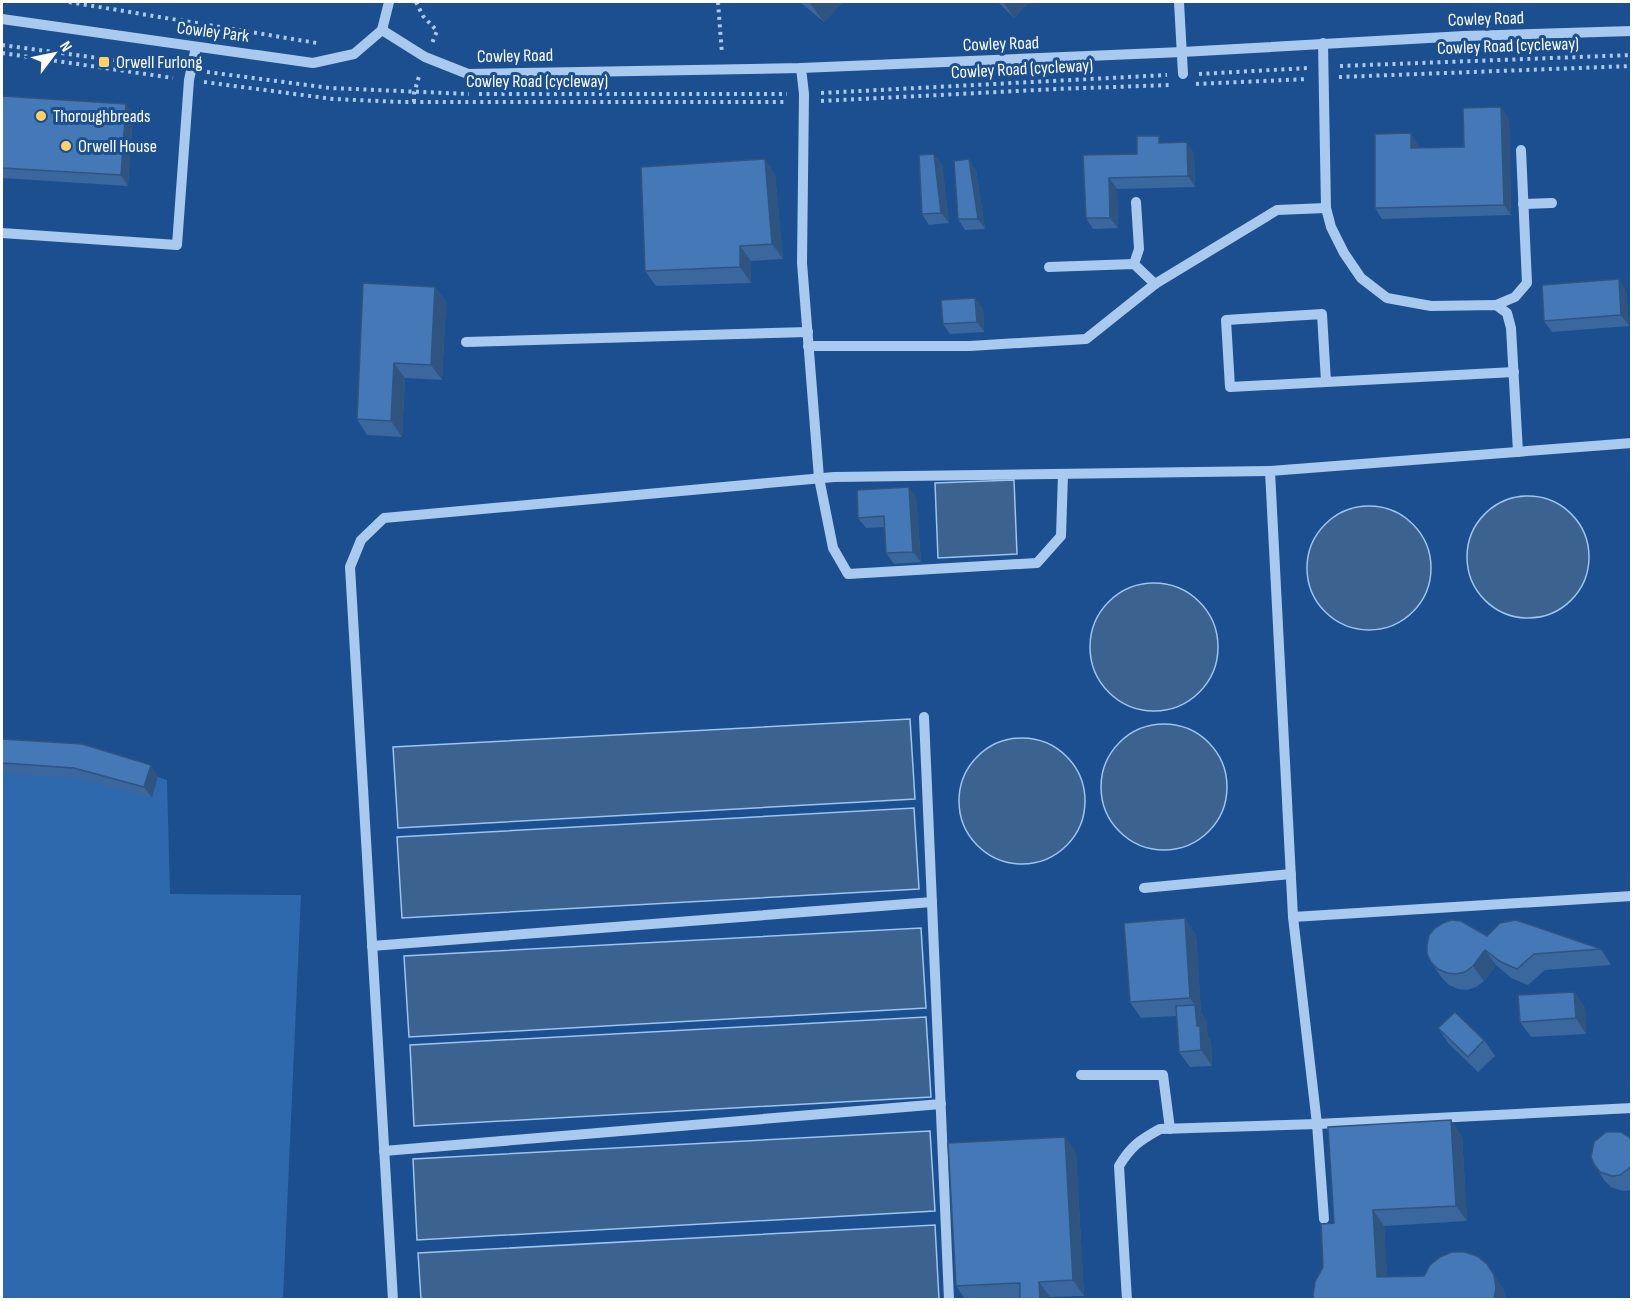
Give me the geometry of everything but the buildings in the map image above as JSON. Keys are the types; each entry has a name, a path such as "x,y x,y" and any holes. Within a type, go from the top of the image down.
{"street":[{"path":"382,30 389,2"},
{"path":"1179,2 1183,74"},
{"name":"Cowley Park","path":"2,19 196,47 256,53 313,63 354,54 382,30"},
{"name":"Cowley Road","path":"382,30 425,57 468,74 801,68 1182,52 1464,36 1632,31"},
{"path":"1323,43 1326,208 1331,227 1344,253 1361,278 1387,298 1431,306 1496,304 1515,297 1527,283 1521,150"},
{"path":"2,233 177,245 189,80 196,47"},
{"path":"801,68 804,94 802,263 819,478 833,548 848,574 1037,563 1061,536 1063,474"},
{"path":"1134,264 1139,249 1136,202"},
{"path":"1523,204 1552,202"},
{"path":"808,346 970,346 1086,339 1155,284 1277,210 1326,208"},
{"path":"1049,267 1134,264 1155,284"},
{"path":"1496,304 1507,313 1511,328 1518,452"},
{"path":"1326,382 1322,314 1226,320 1230,387 1326,382 1514,372"},
{"path":"466,342 807,332"},
{"path":"393,1299 350,567 361,540 384,518 819,478 1270,471 1632,443"},
{"path":"1270,471 1293,917 1317,1124 1324,1219"},
{"path":"924,717 949,1299"},
{"path":"1144,888 1291,874"},
{"path":"1293,917 1632,896"},
{"path":"372,946 932,902"},
{"path":"1081,1076 1163,1075 1170,1129"},
{"path":"384,1151 941,1104"},
{"path":"1126,1299 1119,1166 1137,1142 1160,1130 1632,1108"}],"path":[{"path":"69,2 323,44"},
{"path":"718,2 723,70"},
{"name":"Cowley Road (cycleway)","path":"414,93 804,94 1323,67 1632,55"}],"shaded area":[{"path":"1014,480 1017,554 938,558 935,483"},
{"path":"1528,496 1551,500 1571,514 1585,534 1589,557 1585,580 1571,600 1551,614 1528,618 1505,614 1485,600 1471,580 1467,557 1471,534 1485,514 1505,500"},
{"path":"1369,506 1393,511 1413,524 1426,544 1431,568 1426,592 1413,612 1393,625 1369,630 1345,625 1325,612 1312,592 1307,568 1312,544 1325,524 1345,511"},
{"path":"1154,583 1178,588 1199,602 1213,623 1218,647 1213,671 1199,692 1178,706 1154,711 1130,706 1109,692 1095,671 1090,647 1095,623 1109,602 1130,588"},
{"path":"910,719 915,799 398,828 393,747"},
{"path":"1164,724 1188,729 1209,742 1222,763 1227,787 1222,811 1209,832 1188,845 1164,850 1140,845 1119,832 1106,811 1101,787 1106,763 1119,742 1140,729"},
{"path":"1022,738 1046,743 1067,756 1080,777 1085,801 1080,825 1067,846 1046,859 1022,864 998,859 977,846 964,825 959,801 964,777 977,756 998,743"},
{"path":"2,748 90,754 167,780 170,894 301,895 283,1299 2,1299"},
{"path":"914,808 919,889 402,918 397,837"},
{"path":"921,928 926,1008 409,1037 404,956"},
{"path":"926,1017 931,1097 414,1126 410,1045"},
{"path":"930,1131 935,1211 417,1240 413,1159"},
{"path":"935,1225 939,1299 421,1299 418,1253"}],"place":[{"name":"Orwell Furlong","path":"104,62"},
{"name":"Thoroughbreads","path":"41,116"},
{"name":"Orwell House","path":"66,146"}]}
